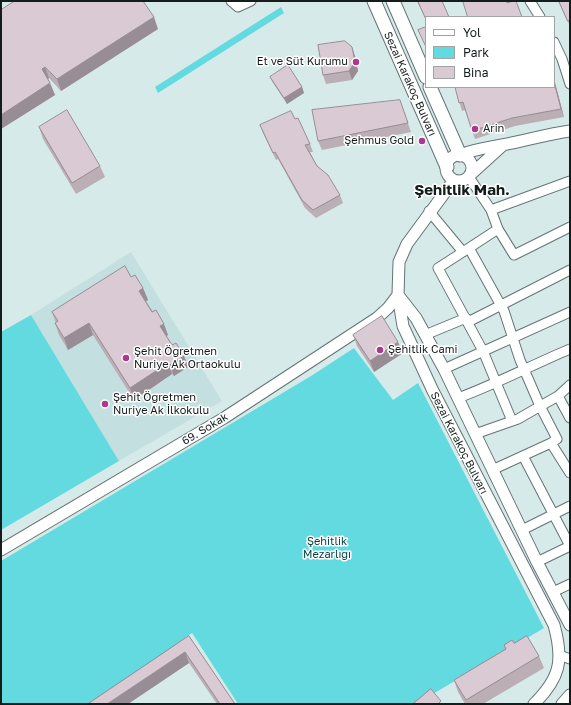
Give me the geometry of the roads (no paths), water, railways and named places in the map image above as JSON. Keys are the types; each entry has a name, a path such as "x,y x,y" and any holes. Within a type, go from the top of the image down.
{"main road":[{"name":"Sezai Karakoç Bulvarı","path":"374,1 447,167"},
{"name":"Sezai Karakoç Bulvarı","path":"393,1 425,75"},
{"name":"Sezai Karakoç Bulvarı","path":"430,88 460,155"}],"street":[{"path":"231,1 238,7 251,1"},
{"path":"530,1 539,16"},
{"path":"555,44 562,59 570,84"},
{"path":"502,146 469,177 462,181 454,180 448,174 447,167 452,157 474,149 502,146 570,131"},
{"path":"460,155 464,156 470,161 472,169 469,177"},
{"path":"469,177 491,210 498,229 514,254 570,227"},
{"name":"Sezai Karakoç Bulvarı","path":"454,180 429,211 407,244 400,262 398,295 403,326 435,396 554,625 565,657 557,675 545,693 534,704"},
{"path":"491,210 570,181"},
{"path":"429,211 466,250 501,306 524,369 540,406 557,439 492,470"},
{"path":"498,229 438,268 483,351 512,421"},
{"path":"425,335 501,306 570,270"},
{"path":"398,295 416,318 444,369 537,562 569,622"},
{"name":"69. Sokak","path":"1,550 224,418 377,318 388,308 398,295"},
{"path":"444,369 570,312"},
{"path":"458,398 496,384 524,369 570,349"},
{"path":"475,434 512,421 558,396 570,385"},
{"path":"558,396 570,418"},
{"path":"551,443 570,473"},
{"path":"523,456 570,546 537,562"},
{"path":"522,530 570,506"},
{"path":"552,592 570,584"},
{"path":"562,704 570,696"}],"place":[{"name":"Et ve Süt Kurumu","path":"356,62"},
{"name":"Arin","path":"475,129"},
{"name":"Şehmus Gold","path":"422,141"},
{"name":"Şehitlik Cami","path":"380,350"},
{"name":"Şehit Öğretmen Nuriye Ak Ortaokulu","path":"126,358"},
{"name":"Şehit Öğretmen Nuriye Ak İlkokulu","path":"105,404"}],"district":[{"name":"Şehitlik Mah.","path":"462,190"}],"park label":[{"name":"Şehitlik Mezarlığı","path":"327,548"}]}
